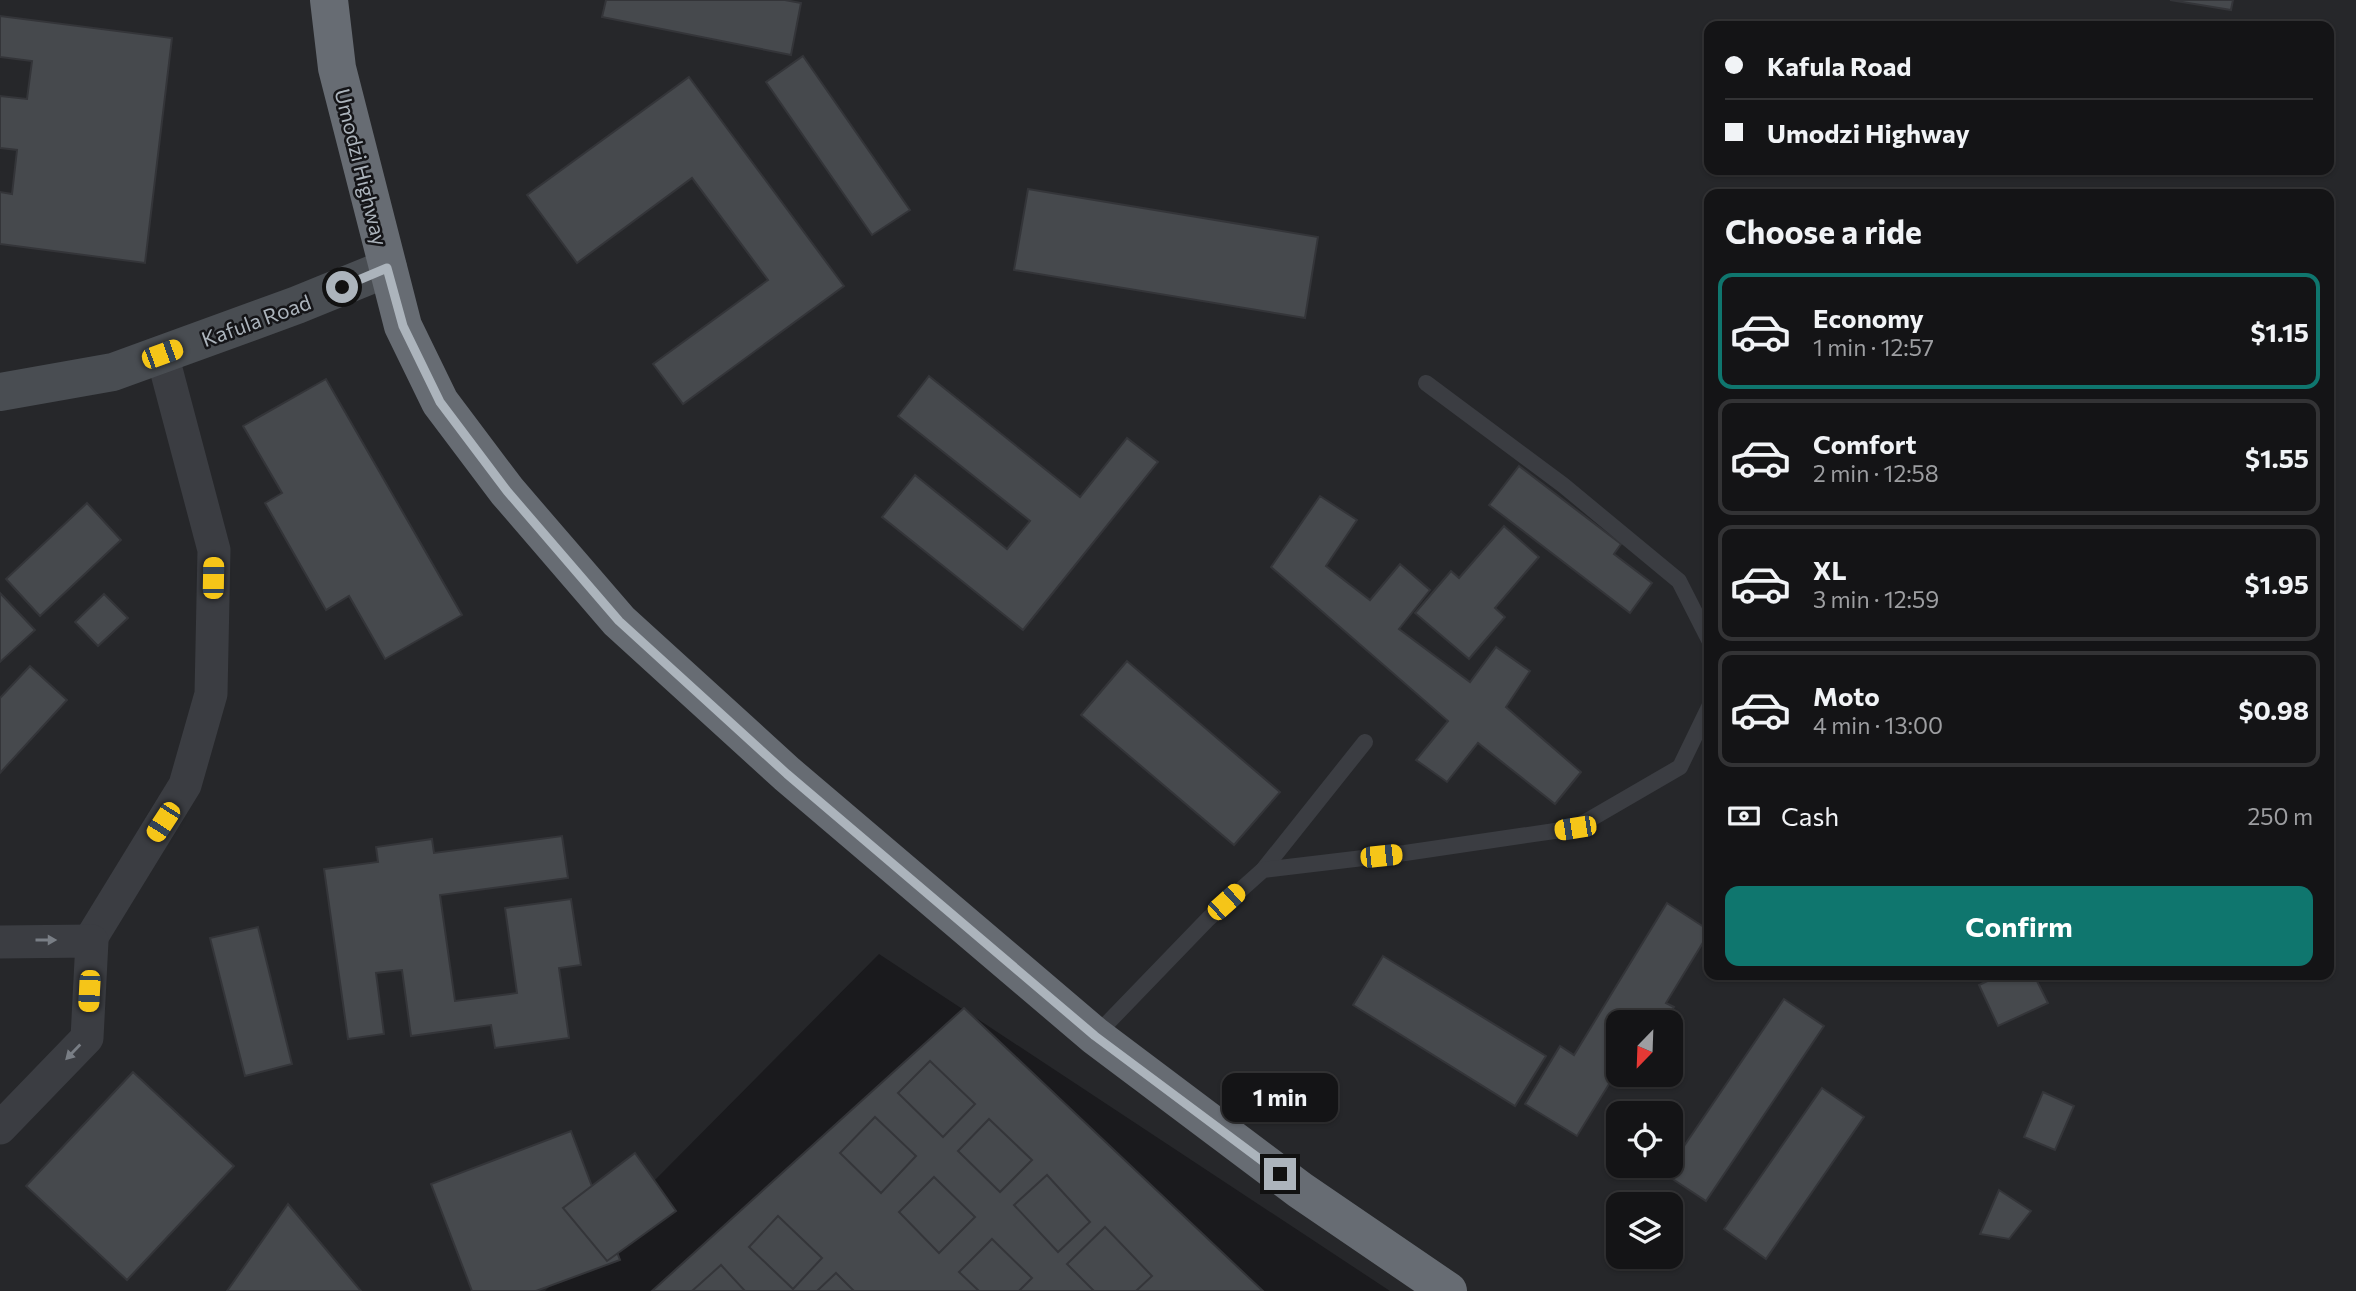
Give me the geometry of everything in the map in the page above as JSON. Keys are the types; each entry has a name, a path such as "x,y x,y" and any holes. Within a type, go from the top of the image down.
{"highway":[{"name":"Umodzi Highway","path":"329,0 337,68 403,326 440,402 507,491 619,621 787,774 1095,1036 1300,1190 1448,1291"}],"street":[{"name":"Kafula Road","path":"0,392 113,372 297,305 387,268"},
{"path":"0,1128 86,1038 90,940 185,785 211,694 214,550 162,354"},
{"path":"0,942 90,940"}],"lane":[{"path":"1426,383 1563,485 1679,581 1704,630"},
{"path":"1263,870 1575,828 1680,767 1704,717"},
{"path":"1095,1036 1208,919 1263,870 1365,742"}],"shaded area":[{"path":"0,0 2356,0 2356,1291 1390,1291 879,954 545,1291 0,1291"}],"building":[{"path":"606,0 785,0 801,3 791,55 602,17"},
{"path":"2170,0 2233,0 2231,10"},
{"path":"0,16 172,38 145,263 0,244 0,192 12,194 17,150 0,148 0,96 27,99 32,61 0,57"},
{"path":"803,56 910,210 872,235 766,82"},
{"path":"689,77 844,286 683,404 653,364 768,280 692,178 577,263 527,195"},
{"path":"1028,189 1318,237 1305,318 1014,270"},
{"path":"929,376 1080,497 1127,438 1158,462 1023,630 882,517 915,475 1007,549 1030,521 898,416"},
{"path":"326,379 462,615 385,659 349,596 326,610 265,503 282,493 243,426"},
{"path":"1519,466 1621,544 1614,554 1652,583 1630,613 1489,505"},
{"path":"1320,496 1357,520 1326,566 1370,600 1400,564 1430,590 1399,629 1470,682 1496,647 1530,671 1506,707 1581,772 1555,804 1478,743 1447,782 1416,760 1448,721 1271,567"},
{"path":"87,503 121,540 40,616 6,579"},
{"path":"1504,526 1539,557 1495,608 1505,617 1469,659 1415,613 1451,571 1459,578"},
{"path":"0,593 35,630 0,662"},
{"path":"104,594 128,618 98,646 75,622"},
{"path":"1127,661 1280,792 1234,845 1081,715"},
{"path":"30,666 67,700 0,773 0,698"},
{"path":"562,836 568,878 440,895 455,1001 517,993 505,908 571,899 581,965 559,968 569,1038 495,1048 491,1025 411,1036 402,970 376,973 384,1034 348,1039 324,869 378,862 376,847 432,839 434,853"},
{"path":"1667,903 1704,927 1704,941 1666,1003 1674,1007 1672,1010 1606,1010 1607,1087 1577,1136 1525,1104 1560,1046 1574,1055"},
{"path":"258,927 292,1064 245,1076 210,938"},
{"path":"1383,956 1546,1056 1515,1106 1353,1005"},
{"path":"1990,980 2036,980 2048,1003 1998,1026 1979,985"},
{"path":"1784,999 1824,1026 1706,1201 1671,1178 1683,1178 1683,1148"},
{"path":"964,1008 1263,1291 652,1291"},
{"path":"930,1061 975,1104 943,1137 898,1093"},
{"path":"133,1072 234,1166 127,1280 26,1186"},
{"path":"1822,1088 1864,1117 1766,1259 1724,1229"},
{"path":"2043,1092 2074,1106 2055,1150 2024,1137"},
{"path":"875,1117 916,1156 881,1193 840,1153"},
{"path":"989,1119 1032,1160 1000,1192 958,1151"},
{"path":"571,1131 620,1260 536,1291 472,1291 431,1184"},
{"path":"635,1153 676,1211 607,1261 563,1208"},
{"path":"1047,1175 1090,1222 1058,1252 1014,1205"},
{"path":"934,1177 975,1217 939,1253 899,1212"},
{"path":"1999,1190 2031,1211 2009,1239 1980,1234"},
{"path":"288,1204 361,1291 227,1291"},
{"path":"778,1216 822,1258 793,1289 749,1247"},
{"path":"1105,1227 1152,1276 1136,1291 1094,1291 1067,1264"},
{"path":"992,1239 1032,1278 1019,1291 979,1291 959,1272"},
{"path":"721,1265 745,1291 692,1291"},
{"path":"836,1273 854,1291 817,1291"}],"route":[{"path":"342,287 387,268 403,326 440,402 507,491 619,621 787,774 1095,1036 1280,1174"}]}
